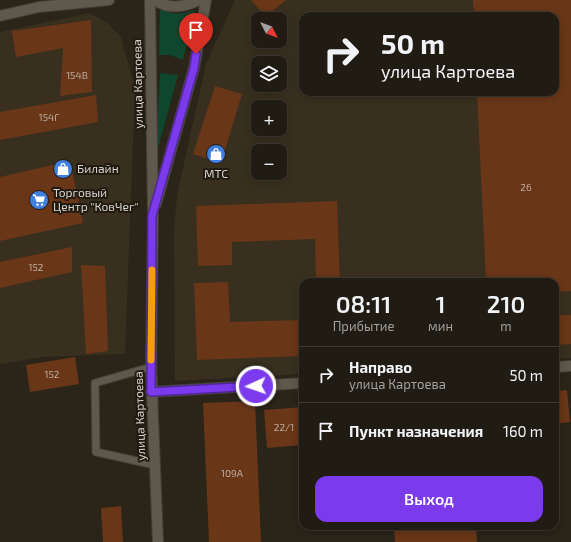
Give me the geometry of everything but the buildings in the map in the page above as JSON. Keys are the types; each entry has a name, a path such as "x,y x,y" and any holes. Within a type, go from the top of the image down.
{"main road":[{"path":"39,7 50,0"},
{"path":"0,16 39,7 109,0"},
{"name":"улица Картоева","path":"150,0 152,216 150,367 158,542"},
{"path":"155,0 169,6 179,7 190,5 199,0"},
{"name":"улица Картоева","path":"152,216 194,68 206,0"},
{"path":"559,367 571,366"},
{"path":"151,392 299,382"}],"lane":[{"path":"150,367 95,383 96,452 155,465"}],"shaded area":[{"path":"235,0 571,0 571,358 559,359 559,278 299,278 299,374 175,381 174,230 177,195 206,64"},
{"path":"90,13 107,23 121,37 135,89 125,354 43,357 0,364 0,32"}],"green space":[{"path":"160,9 177,14 195,10 183,60 170,55 159,55"},
{"path":"160,73 178,75 156,156"}],"slow traffic":[{"path":"151,360 152,270"}],"place":[{"name":"МТС","path":"216,154"},
{"name":"Билайн","path":"63,169"},
{"name":"Торговый Центр \"КовЧег\"","path":"39,200"}],"route":[{"path":"196,54 194,68 152,216 151,392 256,386"}]}
